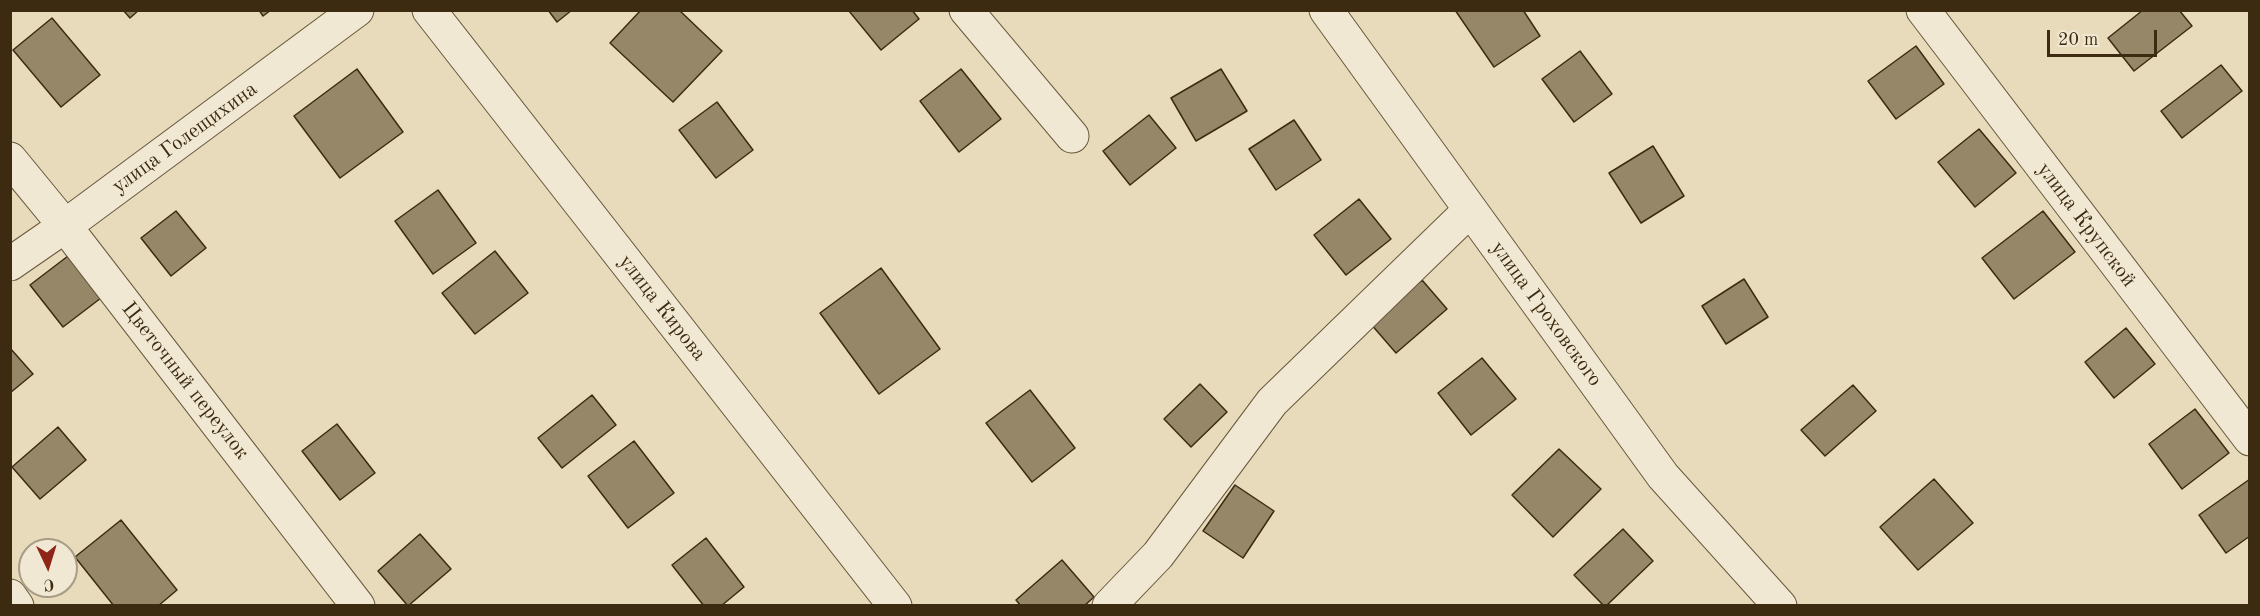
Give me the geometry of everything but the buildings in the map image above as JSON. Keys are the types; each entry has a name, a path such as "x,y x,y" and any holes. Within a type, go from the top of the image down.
{"street":[{"name":"улица Голещихина","path":"10,264 65,226 357,10"},
{"name":"улица Кирова","path":"429,10 895,606"},
{"path":"966,10 1072,136"},
{"name":"улица Гроховского","path":"1326,10 1664,476 1780,606"},
{"name":"улица Крупской","path":"1923,10 2250,439"},
{"name":"Цветочный переулок","path":"10,159 65,226 358,606"},
{"path":"1109,606 1158,555 1272,402 1470,210"},
{"path":"10,596 17,606"}]}
